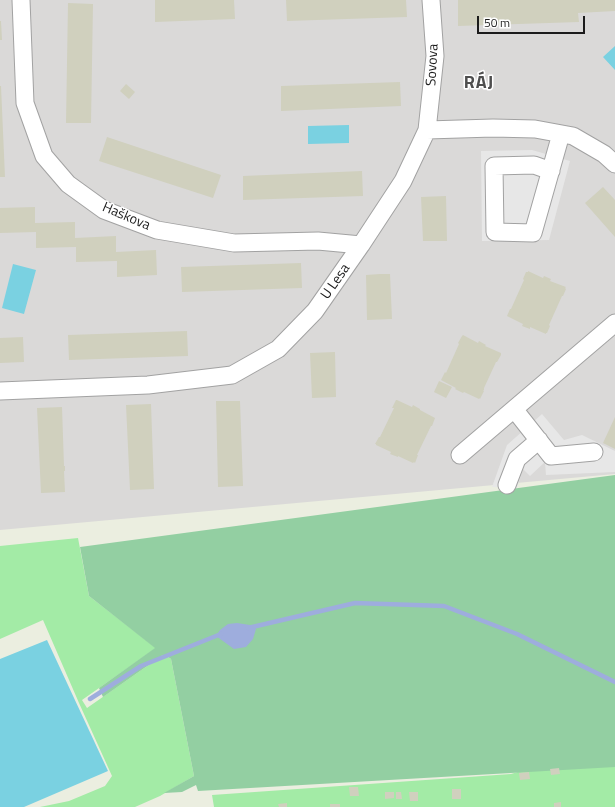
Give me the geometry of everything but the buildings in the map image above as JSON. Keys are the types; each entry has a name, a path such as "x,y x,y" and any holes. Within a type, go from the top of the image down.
{"street":[{"name":"Haškova","path":"21,0 25,103 44,156 68,184 104,210 157,230 234,243 318,241 361,245"},
{"name":"Sovova","path":"427,130 436,56 431,0"},
{"path":"427,130 535,128 573,136 604,154 615,164"},
{"name":"U Lesa","path":"0,391 148,385 232,375 278,349 315,312 361,245 403,181 427,130"},
{"path":"550,171 534,165 494,166 495,232 533,233 561,134"},
{"path":"460,455 615,323"},
{"path":"514,409 551,456 594,452"},
{"path":"507,485 516,459 539,440"}],"shaded area":[{"path":"0,0 615,0 615,474 0,530"},
{"path":"615,46 615,70 603,57"},
{"path":"349,125 349,143 308,144 308,126"},
{"path":"532,150 570,161 549,240 482,241 481,151"},
{"path":"13,264 36,270 24,314 2,308"},
{"path":"542,414 564,440 582,435 615,451 615,472 546,475 545,462 530,476 523,469 517,488 492,487 507,445"},
{"path":"237,623 250,625 256,629 253,639 246,647 234,649 216,636 220,630 228,624"},
{"path":"47,640 108,771 24,807 0,807 0,659"}],"green space":[{"path":"615,475 615,767 198,791 196,785 182,792 164,793 194,776 171,659 163,655 103,697 99,688 155,648 89,596 80,547"},
{"path":"78,538 89,596 156,648 82,700 87,708 163,655 171,659 194,776 160,796 135,807 40,807 69,801 105,786 112,776 43,620 0,639 0,546"},
{"path":"615,761 615,807 214,807 212,795 511,774 524,770"}],"waterway":[{"path":"248,628 355,603 444,606 517,634 615,682"},
{"path":"90,699 141,666 221,634"}],"district":[{"name":"RÁJ","path":"479,84"}]}
